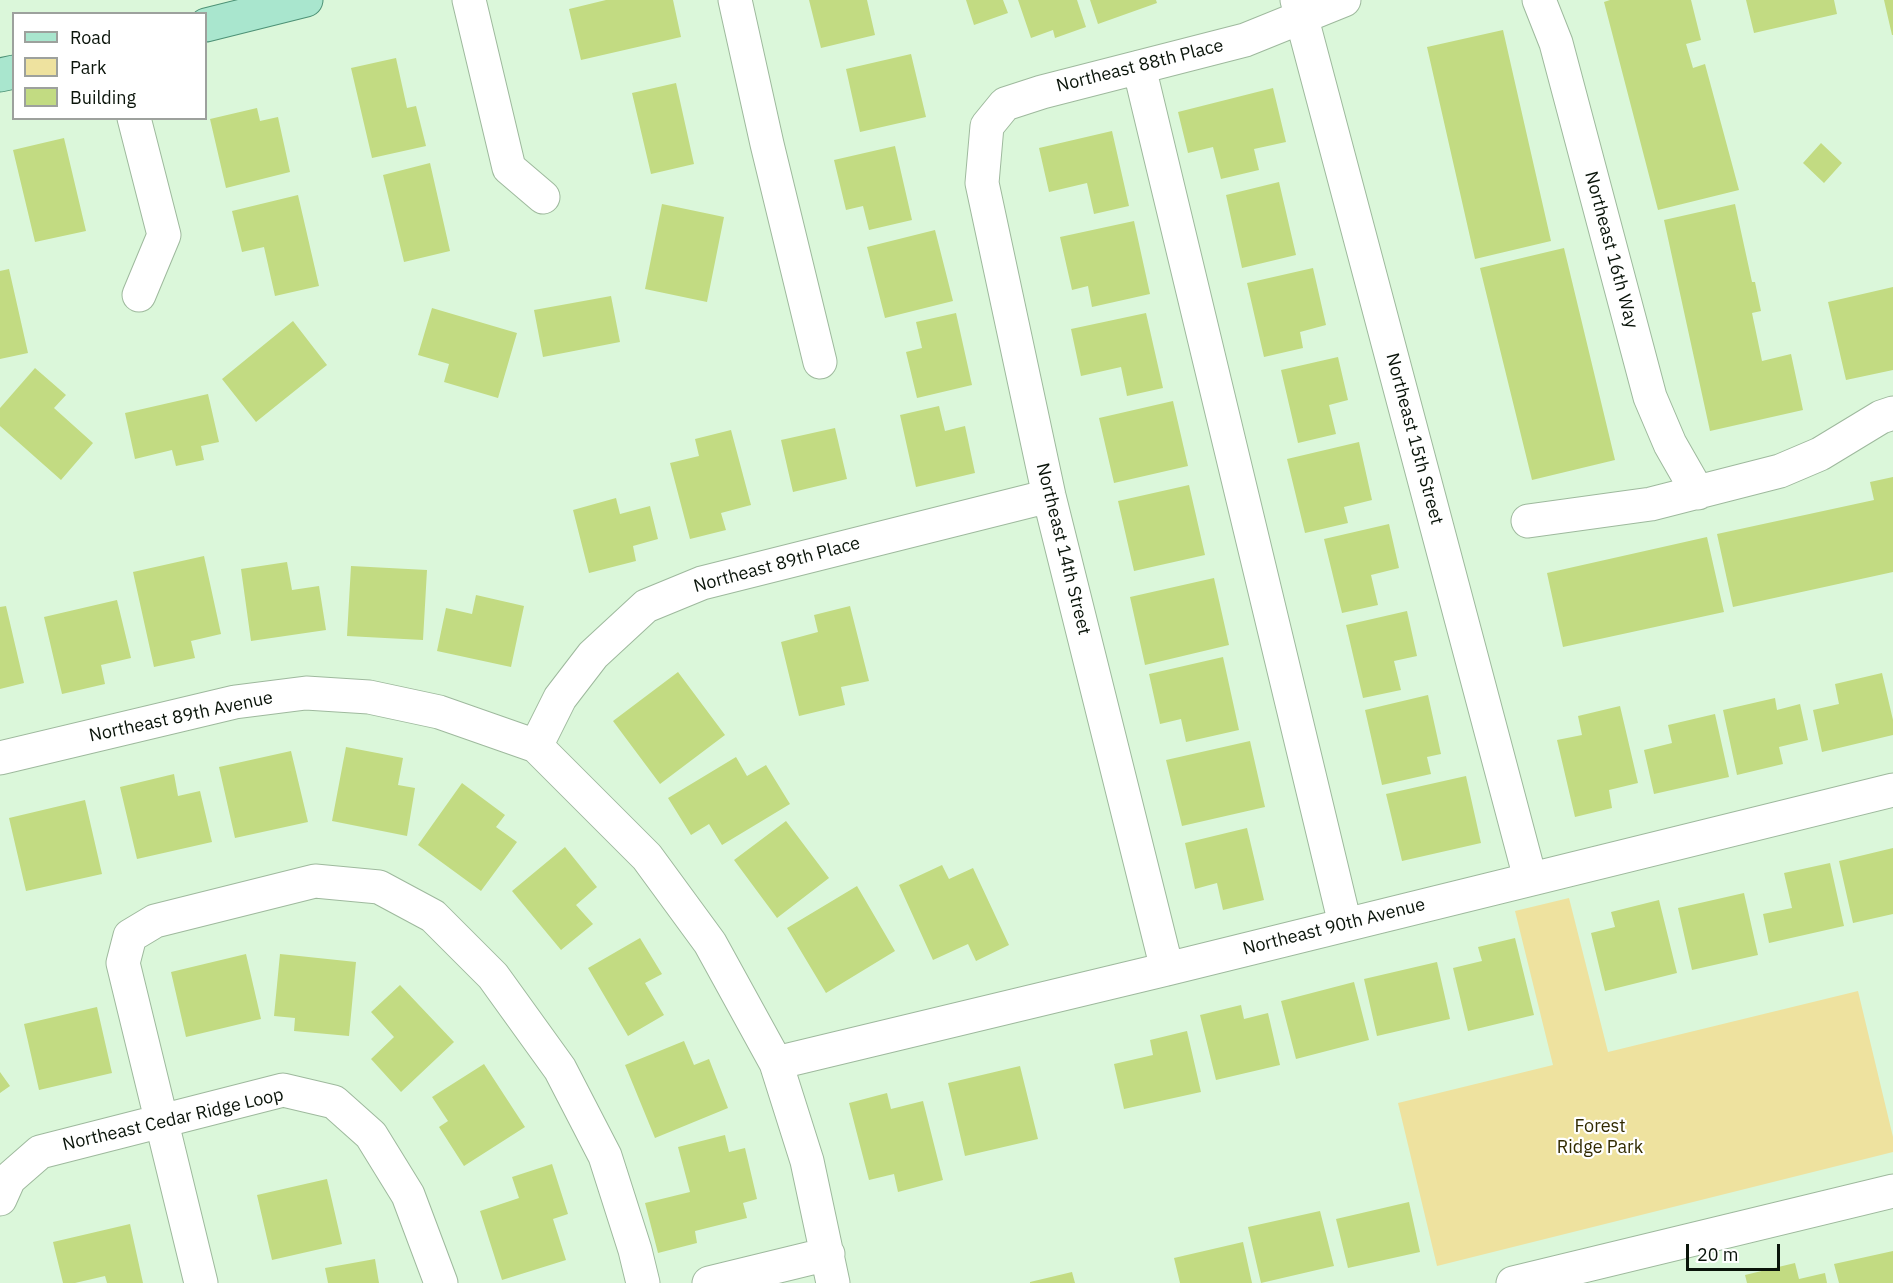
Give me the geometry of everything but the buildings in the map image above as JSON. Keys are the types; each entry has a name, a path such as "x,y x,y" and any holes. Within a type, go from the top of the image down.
{"main road":[{"path":"207,25 306,0"}],"street":[{"path":"470,0 509,168 543,197"},
{"path":"735,0 766,144 820,362"},
{"name":"Northeast 88th Place","path":"987,126 1005,104 1042,92 1245,40 1299,8 1344,0"},
{"name":"Northeast 16th Way","path":"1539,0 1556,43 1650,397 1670,444 1698,493"},
{"name":"Northeast 15th Street","path":"1299,8 1530,878"},
{"path":"1139,67 1345,924"},
{"path":"135,120 164,235 139,295"},
{"name":"Northeast 14th Street","path":"987,126 981,183 1049,496 1167,969"},
{"path":"1528,520 1651,504 1780,471 1820,454 1881,417 1893,413"},
{"name":"Northeast 89th Place","path":"536,746 560,698 593,655 646,606 702,583 1049,496"},
{"name":"Northeast 89th Avenue","path":"0,758 235,702 306,693 369,697 439,712 536,746"},
{"path":"536,746 647,857 710,943 776,1063 807,1161 830,1268 709,1283"},
{"name":"Northeast 90th Avenue","path":"776,1063 1893,790"},
{"path":"201,1283 123,963 130,936 155,921 315,880 379,887 433,916 493,976 560,1069 605,1156 643,1283"},
{"name":"Northeast Cedar Ridge Loop","path":"0,1199 9,1179 40,1152 283,1090 334,1102 371,1135 408,1195 441,1283"},
{"path":"1520,1282 1893,1191"}],"green space":[{"name":"Forest Ridge Park","path":"1569,898 1608,1052 1858,991 1893,1137 1893,1152 1437,1266 1398,1103 1553,1065 1515,911"}]}
